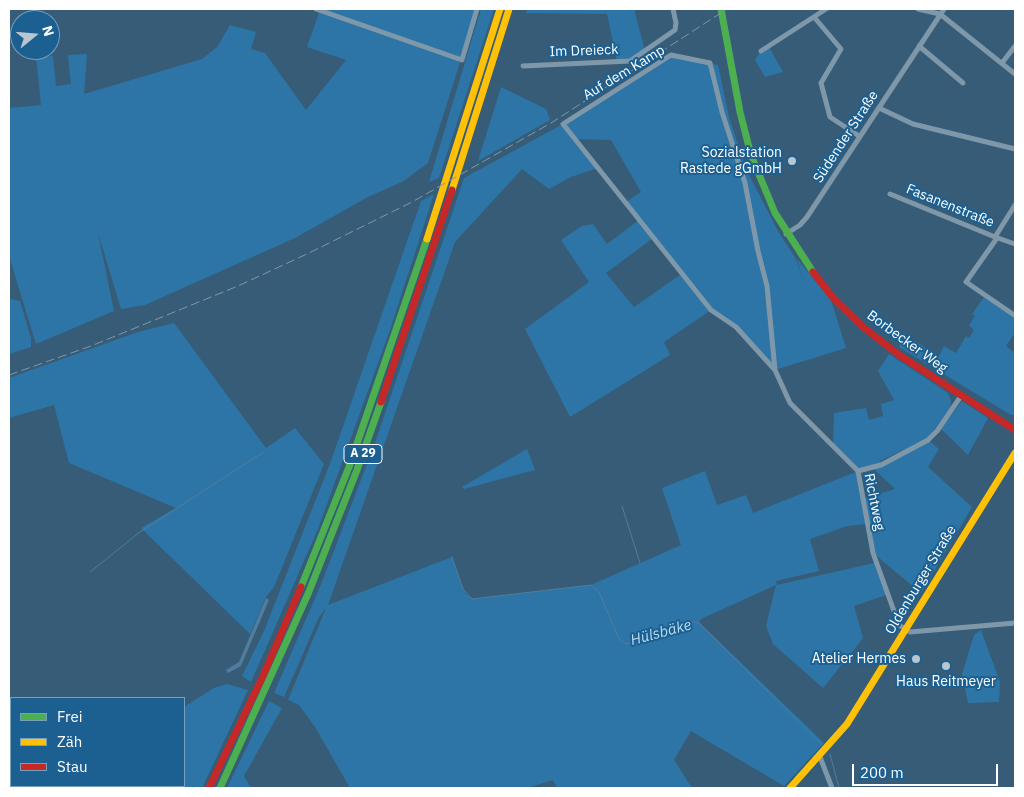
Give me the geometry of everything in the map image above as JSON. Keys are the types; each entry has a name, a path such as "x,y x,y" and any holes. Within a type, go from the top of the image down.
{"main road":[{"name":"A 29","path":"209,788 263,676 322,538 349,467 386,362 500,9"},
{"name":"A 29","path":"220,788 308,594 357,470 445,214 510,9"},
{"name":"Borbecker Weg","path":"721,9 744,127 759,176 786,234 818,281 863,327 888,347 1015,430"},
{"name":"Oldenburger Straße","path":"790,788 820,757 847,724 1015,453"}],"street":[{"path":"316,9 462,60 477,9"},
{"name":"Im Dreieck","path":"523,66 630,61 675,30 676,22 673,9"},
{"path":"761,51 826,9"},
{"path":"918,9 942,11 1015,74"},
{"name":"Südender Straße","path":"786,234 808,217 942,11"},
{"path":"814,17 841,49 821,83 830,117 859,136"},
{"path":"919,46 963,83"},
{"path":"1002,63 1015,46"},
{"name":"Auf dem Kamp","path":"670,55 710,63 722,112 745,183 767,286 775,370 736,327 711,310 563,124 670,55"},
{"path":"878,108 913,124 1015,149"},
{"name":"Fasanenstraße","path":"890,194 996,237 1013,212 1015,205"},
{"path":"1014,315 966,284 996,237 1015,244"},
{"name":"Richtweg","path":"775,370 790,403 858,471 873,553 899,624 906,630"},
{"path":"858,471 881,465 928,440 937,431 961,396"},
{"path":"906,630 921,632 1015,623"},
{"path":"820,757 832,788"}],"shaded area":[{"path":"316,9 477,9 428,163 402,182 368,197 295,238 145,305 121,309 98,233 114,311 36,344 9,256 9,108 41,105 36,60 53,60 56,86 71,84 68,55 87,54 84,94 202,59 217,47 230,25 256,32 251,49 265,53 306,110 346,60 307,47 320,10"},
{"path":"481,9 494,9 439,178 429,182"},
{"path":"528,9 634,9 646,54 631,63 629,61 617,61 607,14 526,13"},
{"path":"769,47 783,72 765,77 755,60 761,51"},
{"path":"668,54 718,65 729,117 746,169 778,231 796,259 804,283 797,259 831,300 846,348 775,370 736,327 711,310 664,342 670,355 570,417 525,329 589,282 561,240 582,226 593,224 607,244 639,220 653,238 606,273 634,307 680,275 705,303 626,202 641,192 611,140 576,139 597,168 571,177 549,189 522,169 455,242 328,605 452,557 463,589 467,595 474,599 591,585 681,545 662,488 705,471 717,505 746,495 753,513 858,471 833,446 834,413 866,408 869,420 883,416 881,404 894,400 878,371 889,354 948,393 951,401 950,408 928,438 880,461 881,464 928,440 939,449 928,467 972,507 921,593 873,553 867,524 847,526 810,539 819,571 776,581 777,585 874,563 886,595 854,606 863,638 823,688 773,644 766,626 776,585 701,619 699,622 824,743 784,786 691,731 674,760 692,788 557,788 553,780 527,788 350,788 315,727 299,705 288,700 326,608 319,617 284,697 274,693 322,582 375,443 464,178 563,124","holes":["872,467 895,489 863,499 858,472"]},
{"path":"501,87 546,109 550,120 478,161"},
{"path":"434,194 390,330 318,529 251,682 242,676 264,631 331,461 421,201"},
{"path":"984,297 1015,319 1015,333 1006,346 1015,353 1015,415 1011,415 899,347 905,335 939,356 944,346 956,353 966,336 969,338 974,330 969,325 975,316 972,314"},
{"path":"9,299 20,301 31,338 31,347 9,354"},
{"path":"174,323 266,448 295,428 324,464 274,587 266,597 250,634 141,528 176,508 69,463 54,405 9,418 9,378 138,332"},
{"path":"962,401 988,418 968,455 941,429"},
{"path":"527,449 535,470 464,489 462,487"},
{"path":"266,598 269,600 241,666 228,673 226,670 239,662"},
{"path":"981,630 1000,682 999,702 968,703 962,674 974,635"},
{"path":"227,684 248,690 202,788 184,788 185,706 214,688"},
{"path":"269,701 282,708 244,776 251,788 227,788"}],"waterway":[{"path":"90,572 140,532 265,451"},
{"path":"622,506 640,563"},
{"name":"Hülsbäke","path":"452,557 463,589 472,599 591,585 599,592 619,639 626,644 695,622 699,623 822,745"},
{"name":"Hülsbäke","path":"830,754 839,788"}],"railway":[{"path":"9,375 91,346 238,286 412,202 551,123 727,9"}],"traffic: fast":[{"path":"721,9 740,112 751,155 775,213 813,272"},
{"path":"301,587 349,467 427,239"},
{"path":"220,788 308,594 357,470 381,402"}],"traffic: slow":[{"path":"427,239 500,9"},
{"path":"452,190 509,9"},
{"path":"790,788 847,724 1015,453"}],"traffic: jam":[{"path":"381,402 452,190"},
{"path":"813,272 834,299 863,327 899,355 1015,430"},
{"path":"209,788 263,676 301,587"}],"place":[{"name":"Sozialstation Rastede gGmbH","path":"792,161"},
{"name":"Atelier Hermes","path":"916,659"},
{"name":"Haus Reitmeyer","path":"946,666"}]}
